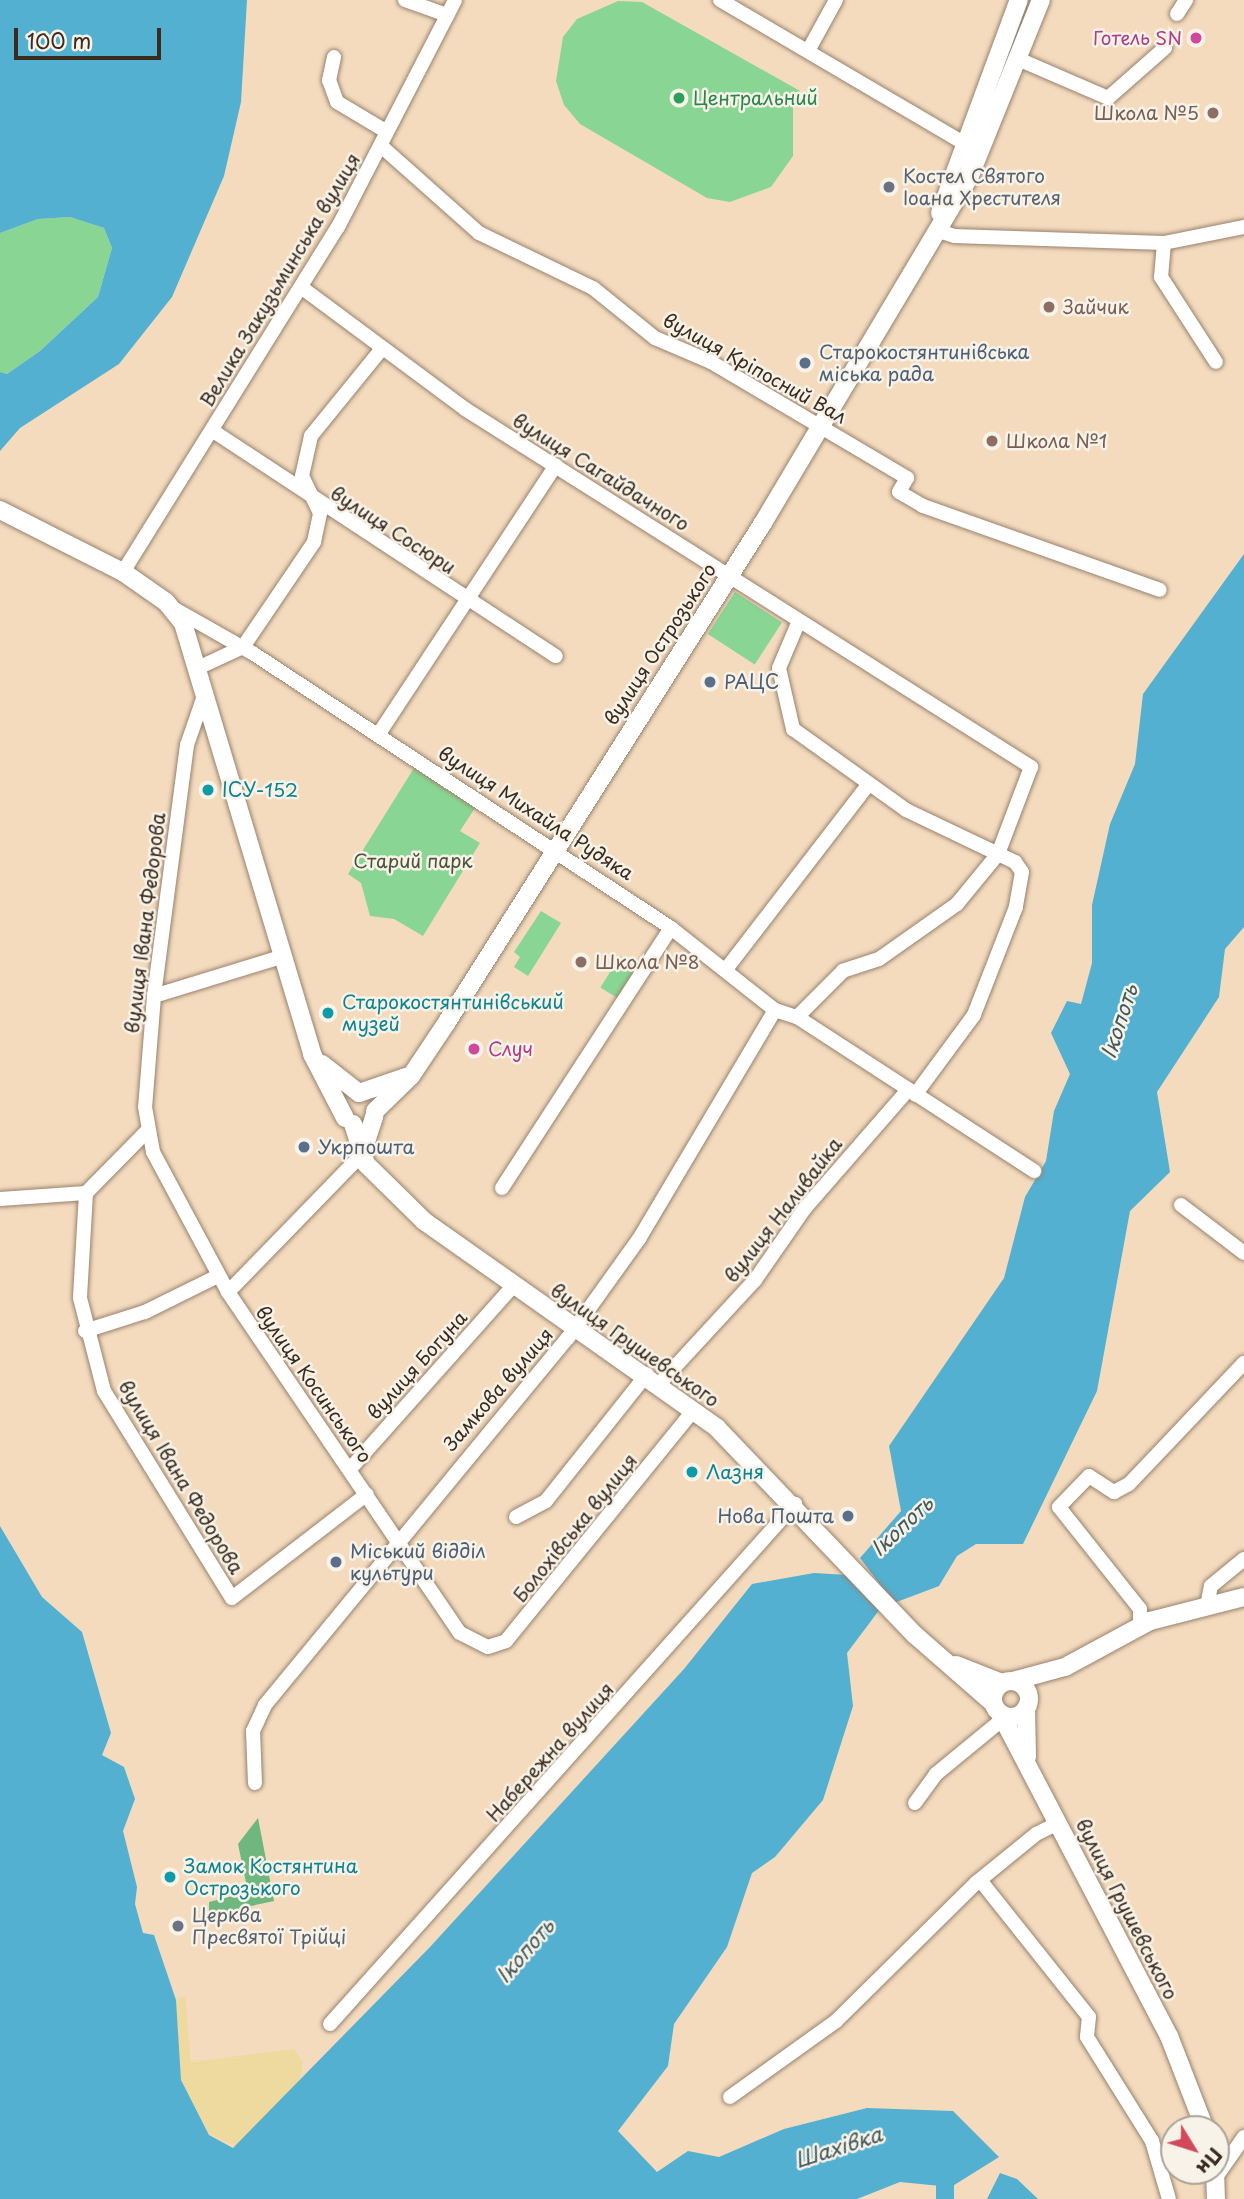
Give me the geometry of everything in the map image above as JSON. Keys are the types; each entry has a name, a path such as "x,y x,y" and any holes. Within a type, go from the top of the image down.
{"main road":[{"name":"вулиця Острозького","path":"936,230 950,171 1019,0"},
{"name":"вулиця Острозького","path":"374,1113 411,1076 731,575 821,426 969,178 1041,0"},
{"path":"950,171 958,179 969,178"},
{"name":"вулиця Михайла Рудяка","path":"0,510 123,572 173,608"},
{"name":"вулиця Грушевського","path":"173,608 200,667 205,693 312,1054 349,1121 362,1154 383,1184 424,1221 512,1287 576,1326 653,1379 693,1411 795,1504 889,1607 999,1712 1027,1760 1169,2036 1200,2115"},
{"path":"312,1054 359,1094 369,1097 374,1113 362,1154"},
{"path":"374,1113 349,1121 346,1100 411,1076"},
{"path":"1008,1682 1065,1667 1140,1626 1244,1597"},
{"path":"943,1661 1024,1686 1027,1705 1027,1760"},
{"path":"1008,1682 999,1712 1011,1717 1065,1667"}],"street":[{"path":"405,0 447,15"},
{"name":"Велика Закузьминська вулиця","path":"123,572 301,287 381,146 456,0"},
{"path":"720,0 962,142"},
{"path":"808,51 836,0"},
{"path":"1177,15 1186,0"},
{"path":"1018,58 1108,98 1166,48"},
{"path":"334,57 329,80 337,102 387,132"},
{"name":"вулиця Кріпосний Вал","path":"381,146 479,233 593,288 655,338 821,426 907,478 899,492 923,506 1160,590"},
{"path":"936,230 954,236 1164,243 1244,227"},
{"path":"1164,243 1161,277 1216,362"},
{"name":"вулиця Сагайдачного","path":"301,287 381,350 556,466 1031,767 998,854"},
{"path":"200,667 243,647 314,542 320,524 314,502 302,476 311,436 381,350"},
{"name":"вулиця Сосюри","path":"213,431 314,502 556,656"},
{"path":"378,735 556,466"},
{"name":"вулиця Михайла Рудяка","path":"173,608 243,647 555,850 727,968 775,1010 797,1017 1034,1171"},
{"path":"797,1017 843,971 879,959 957,904 998,854 868,785 793,729 779,668 799,621"},
{"name":"вулиця Івана Федорова","path":"148,1130 154,996 187,745 205,693"},
{"path":"727,968 868,785"},
{"name":"вулиця Наливайка","path":"516,1517 546,1501 653,1379 755,1280 822,1187 912,1092 974,1015 1016,907 1022,872 998,854"},
{"path":"502,1188 671,928"},
{"path":"154,996 284,956"},
{"name":"Замкова вулиця","path":"254,1783 253,1731 265,1705 397,1540 576,1326 646,1228 775,1010"},
{"path":"0,1199 86,1193 148,1130"},
{"name":"вулиця Косинського","path":"148,1130 170,1193 228,1292 397,1540 474,1644"},
{"path":"228,1292 362,1154"},
{"name":"вулиця Івана Федорова","path":"86,1193 80,1298 85,1331 104,1391 232,1598 367,1494"},
{"path":"1181,1205 1244,1253"},
{"path":"85,1331 145,1312 218,1276"},
{"name":"вулиця Богуна","path":"349,1469 512,1287"},
{"path":"1140,1626 1140,1609 1059,1507 1089,1476 1114,1492 1129,1484 1244,1363"},
{"name":"Болохівська вулиця","path":"474,1644 506,1641 693,1411"},
{"name":"Набережна вулиця","path":"330,2024 795,1504"},
{"path":"1207,1606 1211,1586 1244,1559"},
{"path":"915,1803 936,1774 999,1712"},
{"path":"730,2097 868,1994 980,1880 1059,1823"},
{"path":"980,1880 1089,2017 1087,2036 1152,2141 1169,2199"},
{"path":"1230,2156 1244,2137"}],"green space":[{"name":"Центральний","path":"618,1 642,2 800,91 793,106 793,156 771,187 730,202 707,198 580,124 564,105 556,81 563,37 577,19"},
{"path":"70,217 104,228 112,248 98,297 40,351 7,374 0,372 0,233 38,219"},
{"path":"735,592 782,622 755,664 708,634"},
{"name":"Старий парк","path":"414,768 475,808 460,831 480,843 423,936 394,919 370,916 361,883 348,874"},
{"path":"541,911 561,923 528,976 514,967 520,957 514,952"},
{"path":"620,956 639,968 619,999 600,987"},
{"path":"258,1818 274,1901 209,1915 209,1902 248,1892 238,1844"}],"sand":[{"path":"185,1996 191,2062 294,2049 303,2062 299,2084 239,2148 209,2134 181,2081 176,2000"}],"water":[{"path":"0,0 247,0 241,102 224,176 172,297 119,364 20,428 0,451 0,372 7,374 40,351 98,297 112,248 104,228 70,217 38,219 0,233"},
{"name":"Ікопоть","path":"1244,554 1244,927 1225,949 1219,997 1157,1092 1170,1172 1130,1211 1097,1391 1023,1544 976,1544 957,1556 939,1586 894,1603 860,1558 901,1511 889,1446 1004,1278 1025,1197 1046,1161 1054,1111 1070,1074 1051,1033 1067,1001 1081,1004 1092,963 1092,905 1110,824 1135,764 1143,694"},
{"name":"Ікопоть","path":"0,1526 42,1597 82,1632 111,1733 102,1755 124,1767 135,1799 123,1831 137,1887 135,1904 143,1933 154,1935 176,2000 181,2080 209,2135 233,2148 430,1947 684,1669 752,1584 814,1573 848,1575 880,1609 847,1653 853,1706 823,1800 775,1857 752,1873 727,1947 674,2024 668,2066 618,2131 657,2172 688,2151 719,2157 784,2129 867,2108 953,2111 999,2157 951,2187 900,2182 857,2199 0,2199"},
{"path":"1000,2173 1017,2179 1038,2199 987,2199"}],"waterway":[{"name":"Шахівка","path":"945,2166 945,2199"}],"place":[{"name":"Готель SN","path":"1196,38"},
{"name":"Центральний","path":"679,98"},
{"name":"Школа №5","path":"1213,113"},
{"name":"Костел Святого Іоана Хрестителя","path":"889,187"},
{"name":"Зайчик","path":"1049,307"},
{"name":"Старокостянтинівська міська рада","path":"805,363"},
{"name":"Школа №1","path":"992,441"},
{"name":"РАЦС","path":"710,682"},
{"name":"ІСУ-152","path":"208,790"},
{"name":"Школа №8","path":"581,962"},
{"name":"Старокостянтинівський музей","path":"328,1013"},
{"name":"Случ","path":"474,1049"},
{"name":"Укрпошта","path":"304,1147"},
{"name":"Лазня","path":"692,1472"},
{"name":"Нова Пошта","path":"848,1516"},
{"name":"Міський відділ культури","path":"336,1562"},
{"name":"Замок Костянтина Острозького","path":"170,1877"},
{"name":"Церква Пресвятої Трійці","path":"178,1926"}]}
